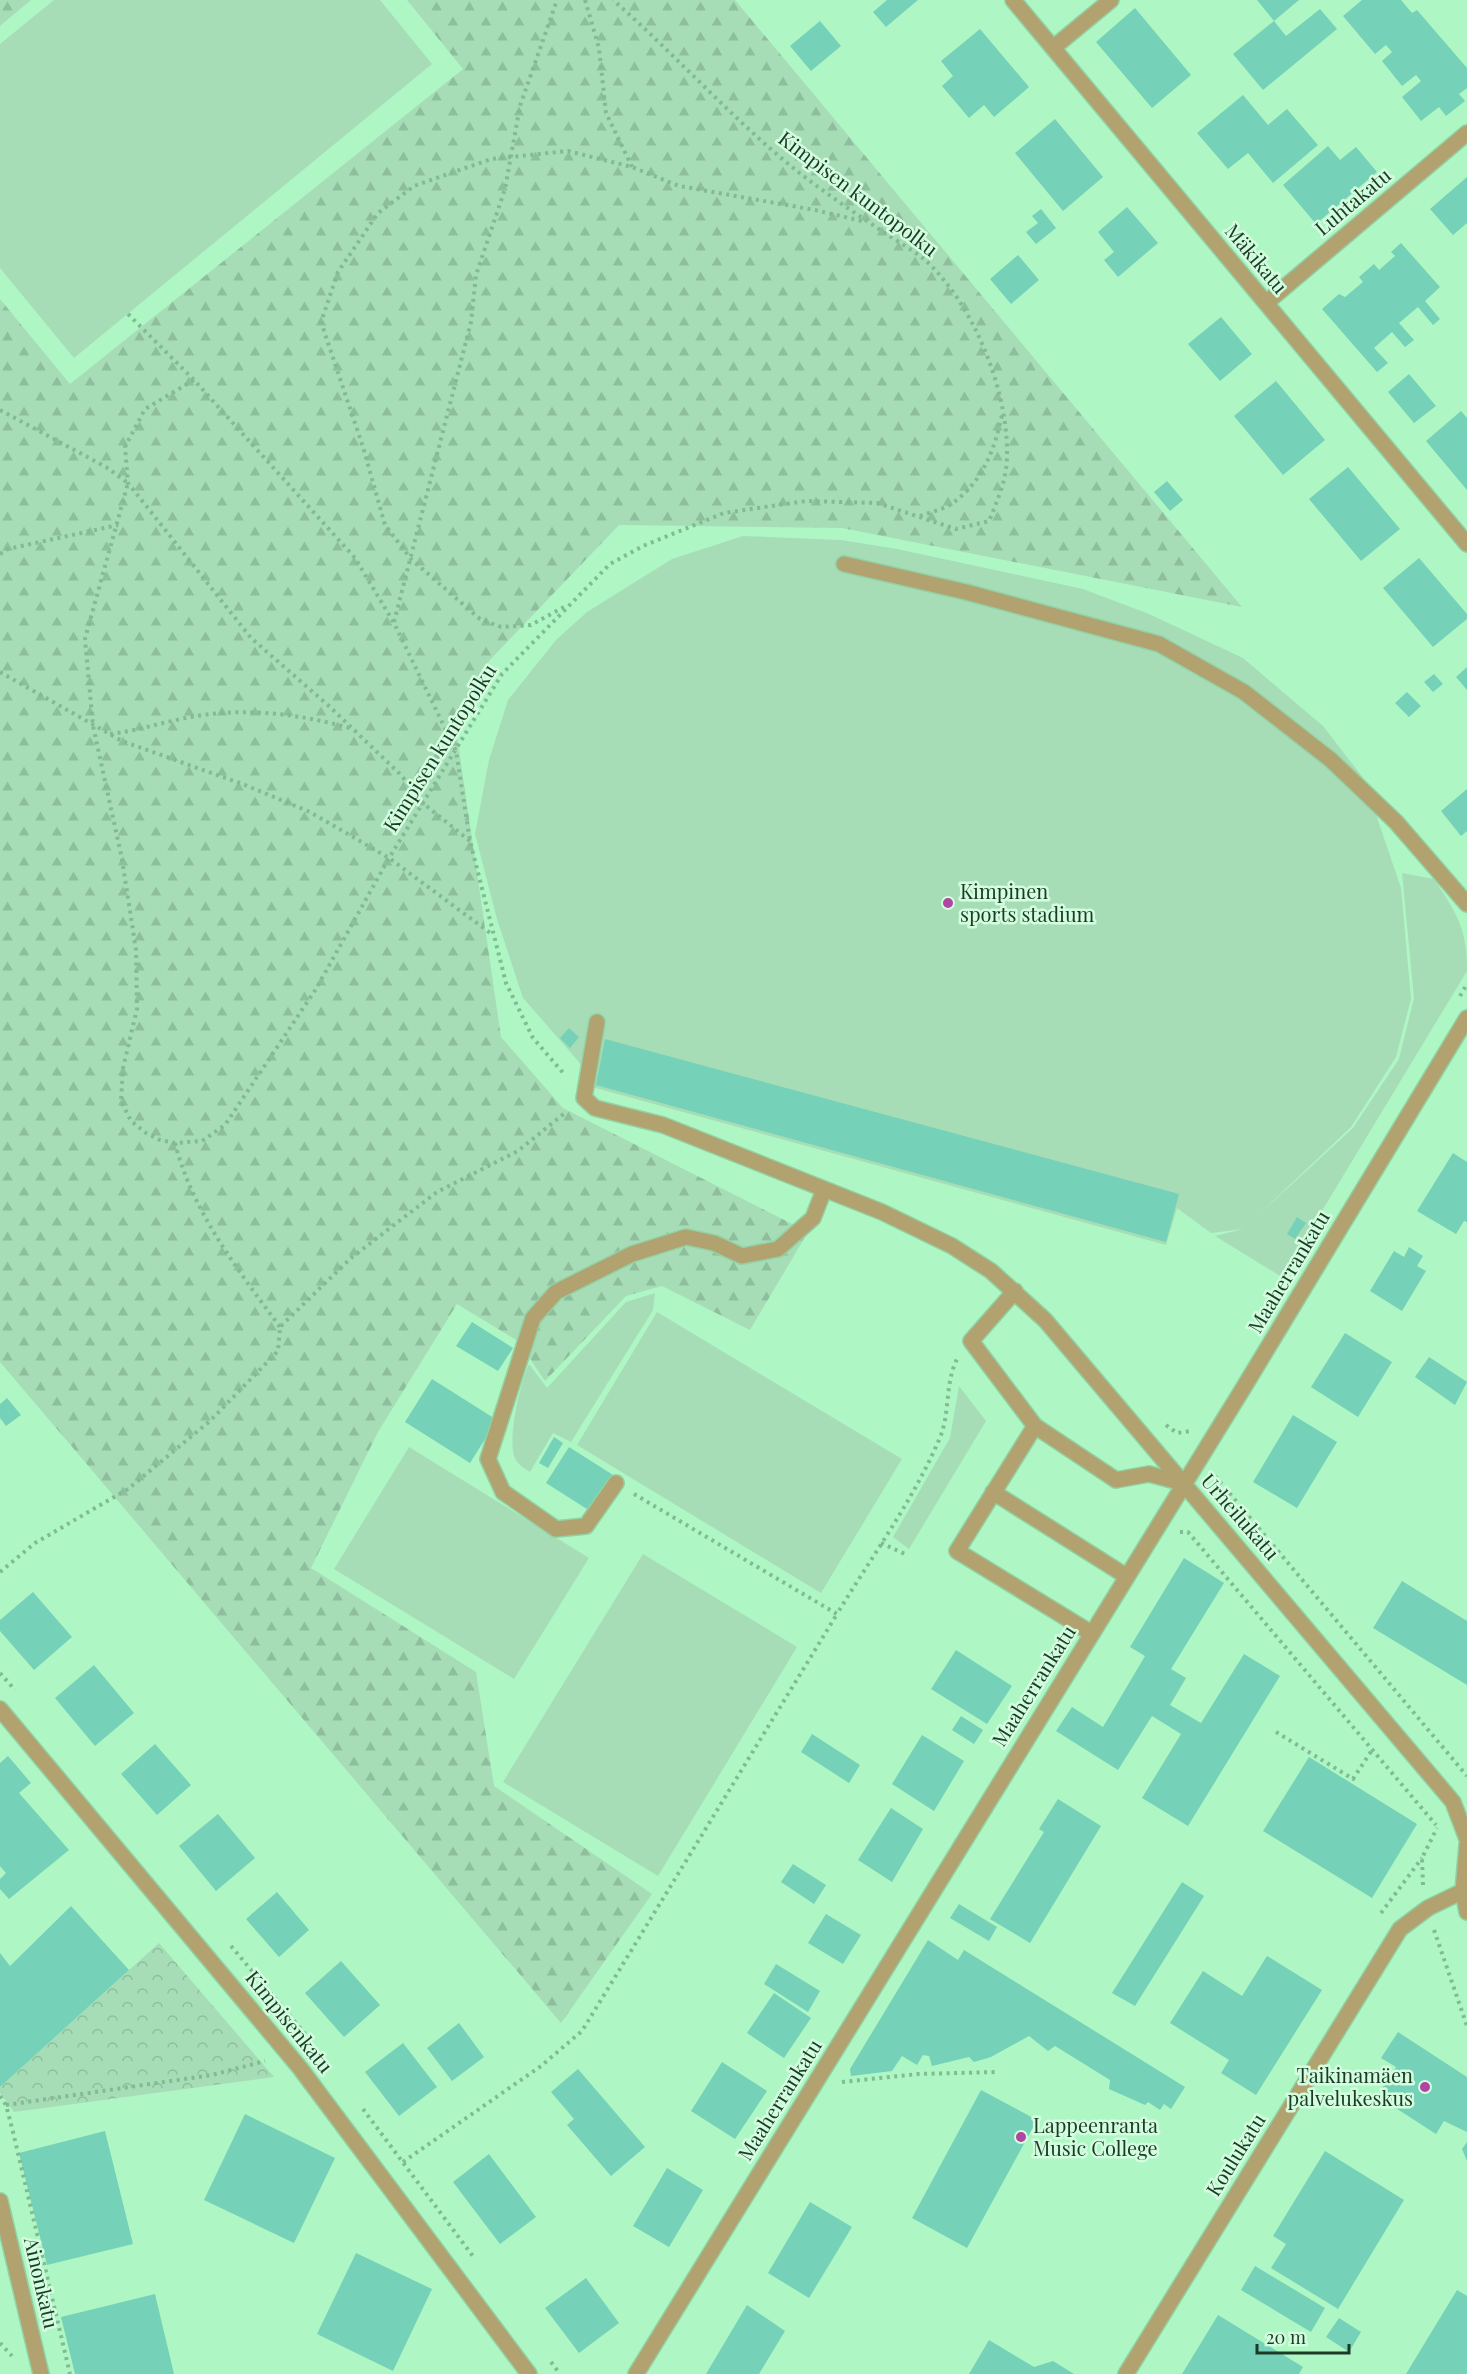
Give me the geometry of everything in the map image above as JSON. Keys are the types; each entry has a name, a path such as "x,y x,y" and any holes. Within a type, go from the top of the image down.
{"street":[{"name":"Mäkikatu","path":"1013,0 1467,544"},
{"path":"1053,48 1111,0"},
{"name":"Luhtakatu","path":"1266,303 1467,133"},
{"path":"844,564 966,592 1159,644 1244,692 1331,760 1396,822 1467,904"},
{"name":"Maaherrankatu","path":"636,2374 1467,1018"},
{"path":"584,1098 597,1022"},
{"name":"Urheilukatu","path":"584,1098 595,1108 663,1125 882,1212 952,1246 1015,1291 1045,1320 1453,1802 1467,1839"},
{"path":"616,1483 586,1526 556,1529 503,1492 488,1459 533,1318 556,1292 632,1254 686,1237 714,1243 742,1256 778,1249 813,1218 824,1190"},
{"path":"1015,1291 972,1341 1035,1426 1116,1480 1149,1474 1183,1483"},
{"path":"1035,1426 957,1551 1091,1633"},
{"path":"993,1492 1126,1576"},
{"name":"Kimpisenkatu","path":"0,1709 300,2068 529,2374"},
{"path":"1467,1845 1462,1891 1467,1912"},
{"name":"Koulukatu","path":"1126,2374 1400,1929 1428,1908 1462,1891"},
{"name":"Ainonkatu","path":"0,2201 40,2374"}],"path":[{"path":"394,623 471,322 476,275 505,189 520,106 557,0"},
{"path":"585,0 599,48 606,113 632,167"},
{"name":"Kimpisen kuntopolku","path":"128,483 85,639 93,726 122,859 136,950 137,1009 123,1068 120,1101 131,1121 159,1140 175,1143 201,1141 225,1125 316,989 389,858 424,804 501,674 610,564 643,546 724,513 816,501 877,503 956,529 989,521 1003,486 1007,457 1002,414 991,364 954,291 922,258 797,171 727,109 650,32 613,0"},
{"path":"567,605 531,625 501,627 480,619 411,559 385,525 363,447 321,322 338,272 378,213 414,186 490,159 568,151 632,167 679,186 814,210 869,223"},
{"path":"0,1572 35,1543 128,1489 210,1421 278,1351 280,1327 351,1258 437,1192 518,1150 584,1098 533,1038 506,983 470,841 456,751 394,623 355,558 194,380 128,314"},
{"path":"128,483 124,447 145,409 194,380"},
{"path":"0,410 106,467 128,483 251,638 402,775 424,804 470,841"},
{"path":"919,516 954,503 978,479 996,444 1002,414"},
{"path":"0,554 8,549 117,526"},
{"path":"0,672 108,734 163,758 246,785 310,812 389,858 493,936"},
{"path":"108,734 143,730 182,718 252,712 312,717 354,730"},
{"path":"1455,1004 1467,984"},
{"path":"175,1143 183,1176 226,1254 280,1327"},
{"path":"403,2162 541,2066 582,2031 916,1483 942,1432 951,1371 958,1356"},
{"path":"1160,1420 1177,1433 1193,1430"},
{"path":"1212,1472 1467,1776"},
{"path":"616,1483 837,1614"},
{"path":"1175,1532 1188,1532 1438,1827"},
{"path":"881,1542 907,1555"},
{"path":"1276,1732 1353,1779 1372,1749"},
{"path":"1453,1802 1422,1858 1421,1876 1444,1965 1467,2026"},
{"path":"6,2105 212,2075 268,2060"},
{"path":"837,2083 918,2074 997,2072"},
{"path":"0,2096 6,2105 70,2374"},
{"path":"0,2343 12,2356 14,2365"}],"green space":[{"path":"0,0 31,0 0,26"},
{"path":"54,0 380,0 432,64 74,358 0,268 0,44"},
{"path":"407,0 735,0 1242,607 842,528 619,525 488,662 455,722 501,1037 563,1108 808,1232 750,1330 662,1286 626,1296 545,1381 518,1341 457,1304 378,1432 311,1568 476,1672 494,1786 652,1894 561,2023 0,1362 0,299 70,384 463,69"},
{"name":"Kimpinen sports stadium","path":"743,536 841,540 897,549 1083,589 1149,614 1243,658 1323,726 1364,779 1401,888 1411,999 1396,1057 1351,1127 1254,1219 1353,1128 1399,1059 1414,998 1402,873 1434,879 1449,902 1463,932 1467,971 1282,1277 1215,1236 1243,1229 1211,1233 1177,1208 1166,1245 592,1087 579,1062 523,998 497,919 475,834 489,760 508,700 556,640 587,612 672,559"},
{"path":"655,1293 653,1310 571,1442 553,1433 530,1472 524,1468 515,1458 512,1442 516,1407 529,1364 547,1388 626,1302"},
{"path":"657,1312 902,1459 821,1593 577,1445"},
{"path":"959,1386 986,1421 909,1549 893,1537 950,1438"},
{"path":"409,1447 589,1558 514,1679 334,1569"},
{"path":"643,1554 797,1647 658,1876 503,1782"},
{"path":"159,1943 274,2077 14,2112 0,2093 0,2087"}],"building":[{"path":"887,0 918,0 886,27 873,12"},
{"path":"1257,0 1299,0 1274,21"},
{"path":"1362,0 1401,0 1412,13 1417,10 1467,68 1467,88 1459,94 1465,101 1446,116 1439,107 1421,121 1402,97 1421,81 1416,75 1402,86 1382,61 1392,52 1386,45 1375,54 1343,16"},
{"path":"1135,8 1191,75 1152,108 1096,42"},
{"path":"1320,9 1337,29 1263,90 1233,54 1274,21 1286,36"},
{"path":"820,21 841,46 811,71 790,46"},
{"path":"980,29 1029,87 994,117 984,105 969,118 942,86 953,76 941,61"},
{"path":"1243,95 1268,125 1287,109 1318,145 1273,183 1248,153 1228,169 1197,133"},
{"path":"1055,119 1103,177 1063,211 1015,153"},
{"path":"1328,146 1340,160 1356,147 1377,172 1316,224 1283,185"},
{"path":"1467,177 1467,223 1453,235 1430,209"},
{"path":"1127,207 1158,243 1118,277 1104,260 1114,252 1098,232"},
{"path":"1041,209 1056,228 1036,244 1026,232 1038,223 1032,216"},
{"path":"1401,243 1440,287 1425,301 1440,319 1433,325 1418,307 1399,323 1414,340 1405,347 1392,332 1374,348 1388,363 1377,372 1322,309 1339,294 1345,297 1363,282 1359,277 1374,264 1379,270 1395,256 1391,252"},
{"path":"1018,255 1039,280 1011,304 990,279"},
{"path":"1221,317 1252,354 1220,381 1188,344"},
{"path":"1409,374 1436,406 1414,423 1388,392"},
{"path":"1276,381 1325,440 1283,475 1234,416"},
{"path":"1461,411 1467,418 1467,490 1426,441"},
{"path":"1348,467 1400,529 1361,561 1309,499"},
{"path":"1167,481 1183,500 1170,511 1154,492"},
{"path":"1419,558 1467,614 1467,619 1433,647 1383,588"},
{"path":"1467,667 1467,690 1456,677"},
{"path":"1434,674 1443,684 1433,692 1424,682"},
{"path":"1407,692 1421,706 1409,717 1395,703"},
{"path":"1467,789 1467,831 1461,836 1441,811"},
{"path":"569,1028 579,1037 570,1048 560,1038"},
{"path":"605,1039 1179,1194 1166,1242 596,1085"},
{"path":"1453,1153 1467,1162 1467,1222 1464,1221 1456,1234 1417,1211"},
{"path":"1297,1217 1306,1223 1295,1239 1287,1234"},
{"path":"1409,1247 1423,1256 1417,1266 1426,1271 1402,1311 1370,1291 1394,1251 1404,1257"},
{"path":"472,1322 513,1348 498,1371 456,1346"},
{"path":"1345,1333 1392,1362 1358,1417 1311,1387"},
{"path":"1429,1357 1467,1382 1455,1405 1415,1377"},
{"path":"432,1379 497,1420 470,1463 405,1422"},
{"path":"7,1398 21,1415 6,1426 0,1418 0,1404"},
{"path":"1293,1415 1337,1442 1297,1508 1253,1482"},
{"path":"554,1437 563,1443 548,1468 539,1463"},
{"path":"569,1447 613,1475 590,1511 546,1483"},
{"path":"1184,1558 1224,1583 1171,1669 1186,1678 1170,1705 1201,1723 1244,1654 1280,1676 1188,1826 1142,1798 1181,1734 1152,1716 1118,1770 1056,1731 1072,1707 1103,1727 1145,1656 1130,1647"},
{"path":"1402,1581 1467,1621 1467,1685 1373,1628"},
{"path":"33,1592 72,1637 34,1670 0,1631 0,1620"},
{"path":"956,1650 1012,1686 987,1724 931,1689"},
{"path":"94,1665 134,1713 95,1746 55,1698"},
{"path":"961,1716 983,1730 974,1744 952,1730"},
{"path":"812,1734 860,1765 849,1783 801,1752"},
{"path":"922,1735 964,1761 934,1811 892,1784"},
{"path":"155,1744 191,1785 157,1815 121,1774"},
{"path":"8,1756 31,1783 19,1793 69,1850 9,1899 0,1889 0,1879 6,1873 0,1866 0,1763"},
{"path":"1309,1757 1417,1824 1372,1898 1263,1831"},
{"path":"1058,1799 1101,1826 1030,1943 990,1919 1044,1832 1039,1829"},
{"path":"891,1808 923,1829 892,1882 858,1860"},
{"path":"218,1814 255,1858 216,1891 179,1846"},
{"path":"793,1864 826,1885 814,1904 781,1882"},
{"path":"1182,1882 1204,1896 1135,2006 1112,1993"},
{"path":"277,1892 309,1930 279,1957 246,1919"},
{"path":"959,1904 997,1927 989,1941 950,1918"},
{"path":"71,1906 129,1970 0,2087 0,1953 10,1966"},
{"path":"826,1914 861,1935 843,1964 808,1943"},
{"path":"928,1940 958,1960 964,1950 1185,2087 1171,2109 1164,2104 1160,2110 1148,2102 1145,2105 1109,2089 1110,2080 1055,2046 1048,2051 1029,2036 991,2057 974,2062 969,2057 932,2066 929,2056 923,2055 917,2065 902,2056 892,2071 851,2076 850,2069"},
{"path":"1267,1956 1322,1990 1256,2095 1221,2073 1229,2060 1170,2023 1203,1971 1242,1996"},
{"path":"341,1961 380,2005 344,2037 305,1993"},
{"path":"776,1964 820,1991 808,2012 764,1984"},
{"path":"774,1993 811,2018 784,2058 747,2033"},
{"path":"459,2023 484,2057 452,2081 427,2048"},
{"name":"Taikinamäen palvelukeskus","path":"1398,2032 1467,2077 1467,2132 1444,2121 1436,2134 1377,2096 1396,2067 1381,2058"},
{"path":"403,2043 437,2087 399,2116 365,2072"},
{"path":"722,2062 767,2091 735,2139 691,2111"},
{"path":"578,2069 645,2147 611,2176 567,2125 574,2119 551,2092"},
{"path":"981,2090 1037,2120 967,2248 912,2218"},
{"path":"245,2114 335,2158 294,2243 204,2200"},
{"path":"105,2131 133,2244 47,2265 19,2153"},
{"path":"1467,2142 1467,2161 1462,2149"},
{"path":"1325,2151 1404,2200 1338,2309 1271,2268 1286,2244 1273,2236"},
{"path":"489,2154 536,2217 500,2244 453,2182"},
{"path":"667,2168 703,2190 669,2247 633,2226"},
{"path":"810,2202 852,2227 809,2298 768,2273"},
{"path":"356,2253 432,2289 393,2371 317,2334"},
{"path":"1255,2266 1325,2308 1311,2332 1241,2290"},
{"path":"586,2278 619,2323 579,2353 545,2308"},
{"path":"1457,2290 1467,2296 1467,2374 1406,2374"},
{"path":"155,2294 174,2374 75,2374 61,2317"},
{"path":"747,2305 785,2331 759,2374 706,2374"},
{"path":"1218,2315 1303,2367 1299,2374 1182,2374"},
{"path":"1339,2318 1361,2332 1349,2352 1326,2337"},
{"path":"989,2340 1034,2367 1053,2361 1074,2374 969,2374"}],"place":[{"name":"Kimpinen sports stadium","path":"948,903"},
{"name":"Taikinamäen palvelukeskus","path":"1425,2087"},
{"name":"Lappeenranta Music College","path":"1021,2137"}]}
